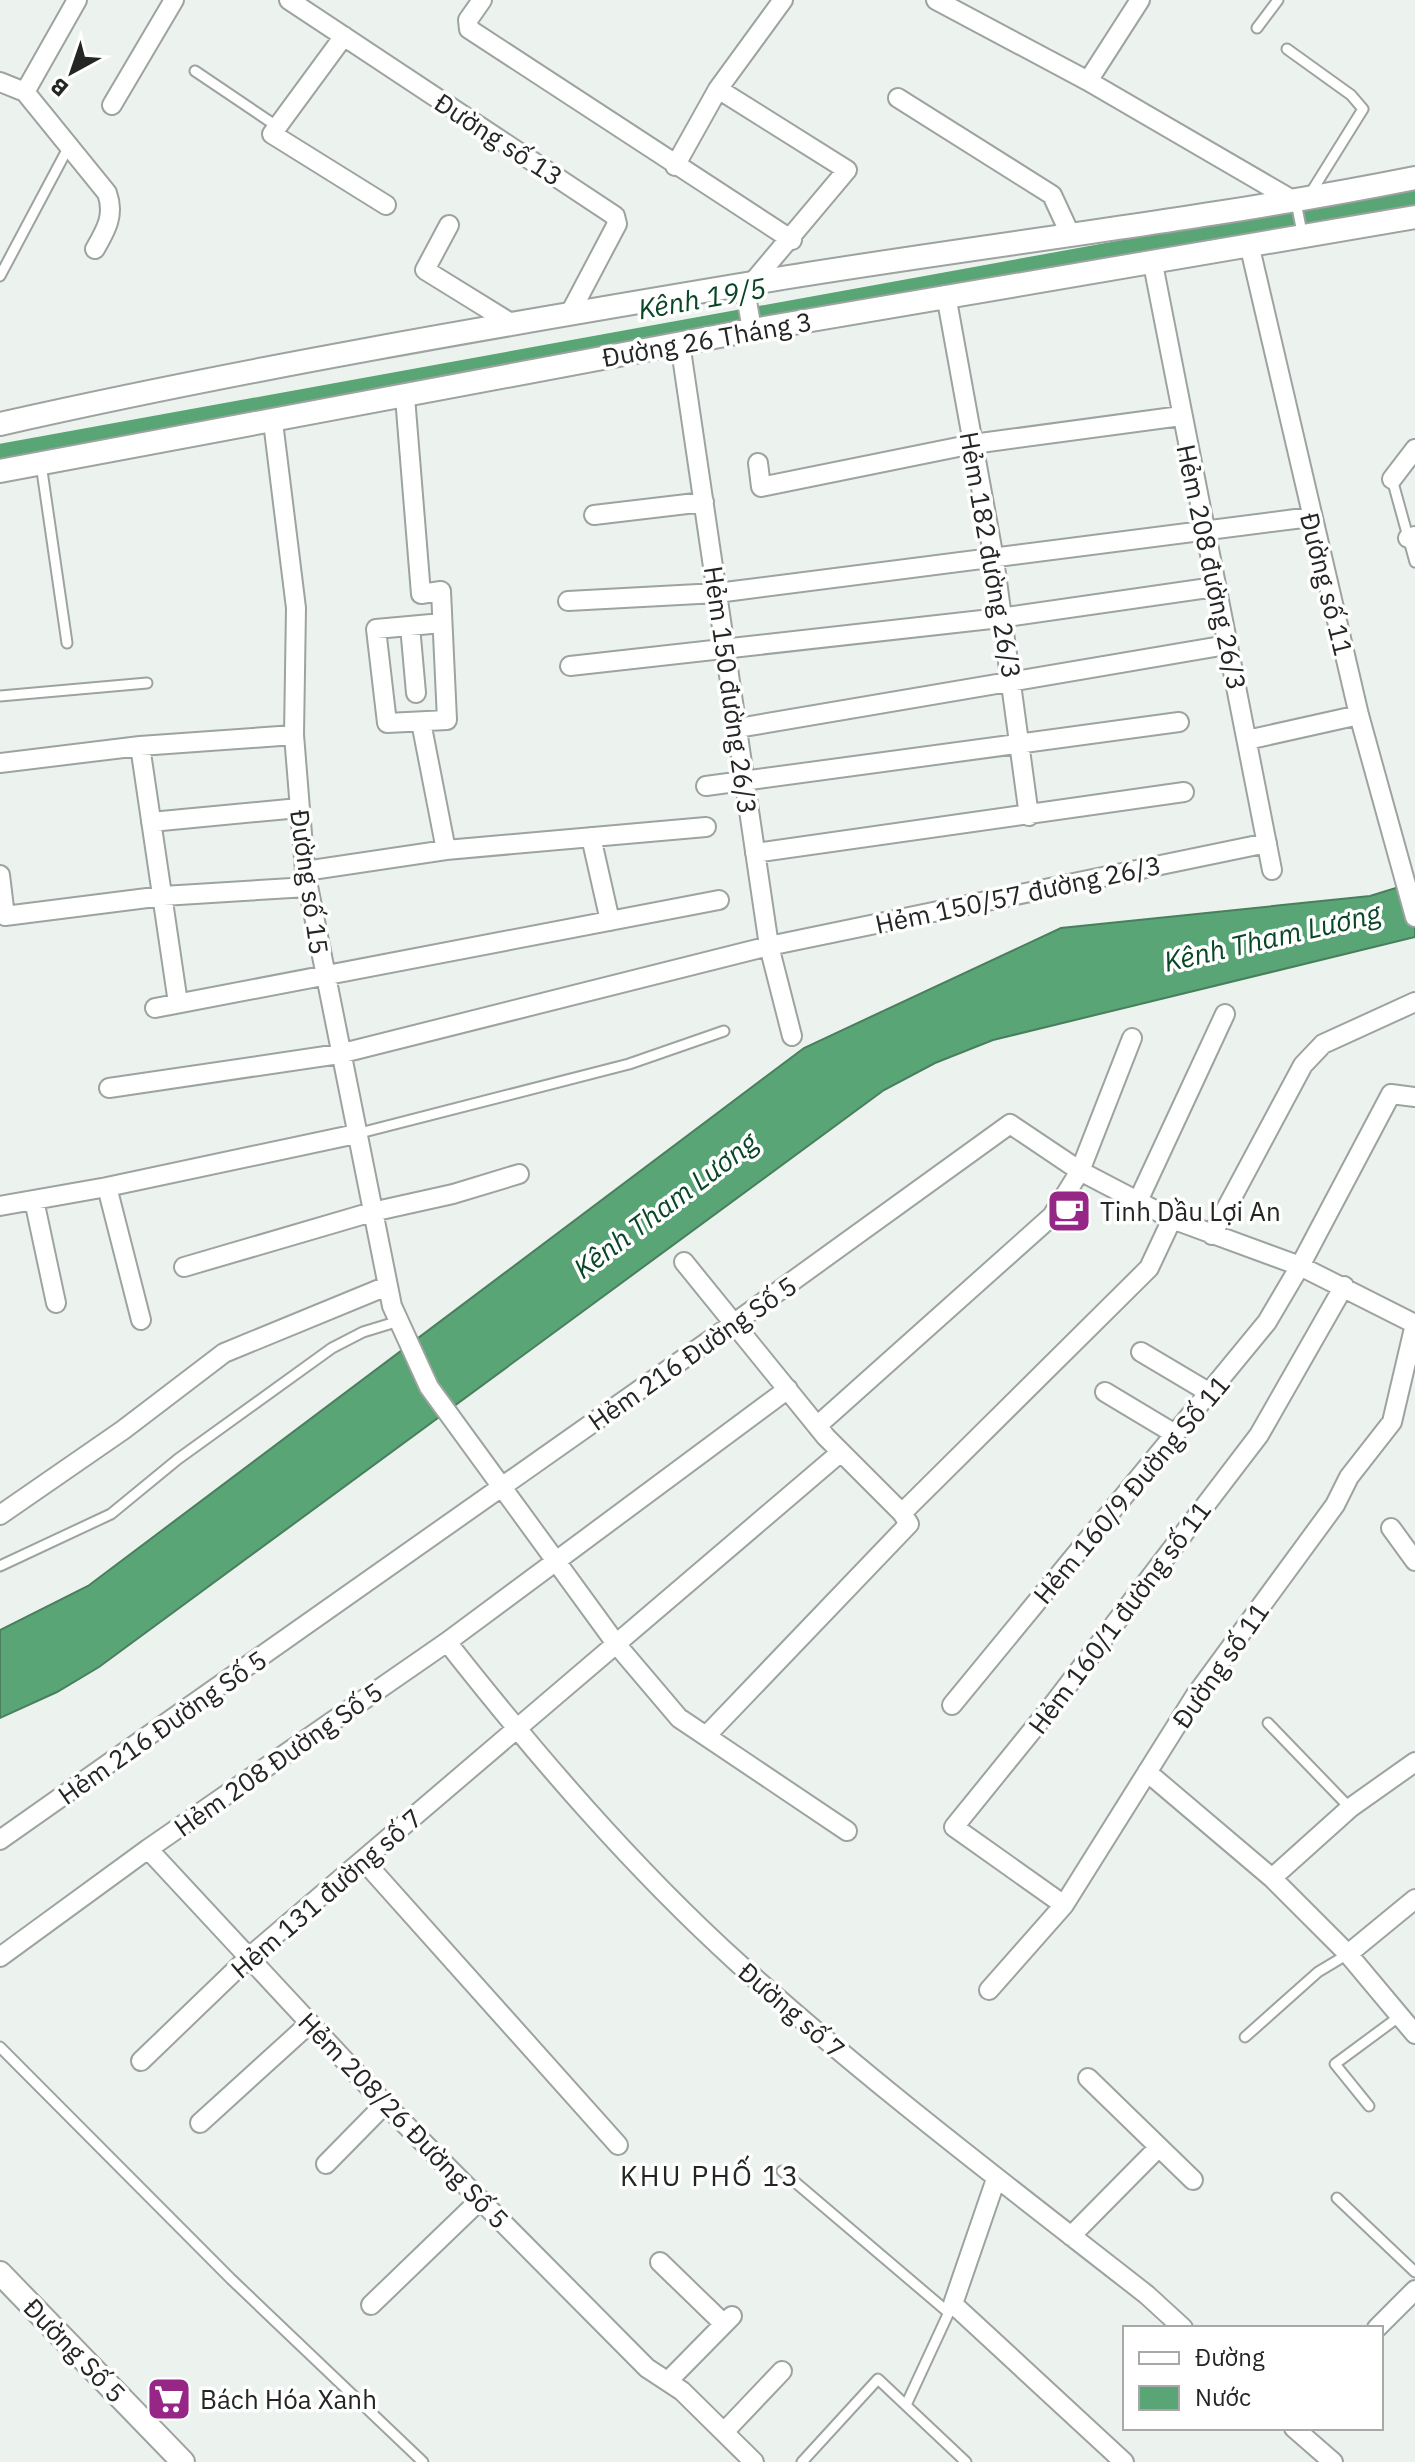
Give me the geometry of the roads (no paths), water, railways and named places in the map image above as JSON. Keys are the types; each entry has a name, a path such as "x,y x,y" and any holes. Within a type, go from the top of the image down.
{"street":[{"path":"25,92 77,0"},
{"path":"112,105 174,0"},
{"name":"Đường số 13","path":"289,0 615,216 617,224 569,315"},
{"path":"482,0 468,20 469,29 675,166 717,188 792,240"},
{"path":"675,166 718,89 783,0"},
{"path":"936,0 1301,201"},
{"path":"1088,81 1140,0"},
{"path":"344,36 275,130 386,205"},
{"path":"0,82 25,92 107,193 112,206 106,232 95,249"},
{"path":"718,89 847,170 749,289 751,325"},
{"path":"898,98 1052,195 1071,236"},
{"name":"Đường 26 Tháng 3","path":"0,424 137,393 569,315 1301,201 1415,178"},
{"name":"Đường 26 Tháng 3","path":"0,471 405,397 680,343 751,325 1153,264 1415,217"},
{"path":"449,225 425,270 514,325"},
{"name":"Đường số 11","path":"1250,248 1359,715 1415,917"},
{"name":"Hẻm 208 đường 26/3","path":"1153,264 1272,870"},
{"name":"Hẻm 182 đường 26/3","path":"946,295 994,559 1000,618 1013,679 1029,816"},
{"name":"Hẻm 150 đường 26/3","path":"680,343 769,946 792,1036"},
{"path":"405,397 421,594 441,591 447,720 387,723 376,629 442,623"},
{"path":"758,463 761,487 973,444 1181,416"},
{"name":"Đường số 15","path":"273,422 296,608 294,735 307,879 387,1286 401,1327"},
{"path":"1392,479 1415,449"},
{"path":"594,515 704,502"},
{"path":"568,601 717,593 1311,517"},
{"path":"570,666 726,646 1000,618 1215,587"},
{"path":"410,626 416,693"},
{"path":"738,728 1215,647"},
{"path":"1247,740 1359,715"},
{"path":"421,722 446,850"},
{"path":"706,786 744,778 1019,746 1179,722"},
{"path":"0,763 140,746 294,735"},
{"path":"140,746 178,1003"},
{"path":"755,853 1184,792"},
{"path":"151,822 299,808"},
{"path":"0,877 5,916 307,879 446,850 706,827"},
{"path":"591,837 610,921"},
{"name":"Hẻm 150/57 đường 26/3","path":"109,1088 339,1054 769,946 1267,843"},
{"path":"155,1008 719,900"},
{"path":"1212,1235 1303,1065 1323,1044 1415,1002"},
{"path":"1138,1201 1225,1014"},
{"path":"817,1426 1052,1216 1080,1171 1132,1038"},
{"name":"Hẻm 160/9 Đường Số 11","path":"952,1705 1267,1322 1391,1094 1415,1097"},
{"name":"Hẻm 216 Đường Số 5","path":"0,1840 733,1324 1010,1124 1080,1171 1172,1219 1300,1266 1415,1324"},
{"path":"0,1206 107,1187 356,1134"},
{"path":"184,1267 372,1212 453,1194 519,1174"},
{"path":"107,1187 141,1320"},
{"path":"34,1200 56,1303"},
{"path":"706,1736 906,1519 1149,1268 1172,1219"},
{"path":"684,1262 817,1426 906,1519"},
{"path":"0,1515 123,1430 224,1353 387,1286"},
{"name":"Hẻm 160/1 đường số 11","path":"1064,1905 954,1827 1052,1706 1259,1435 1344,1286"},
{"name":"Đường số 11","path":"989,1990 1064,1905 1195,1696 1392,1422 1407,1388 1415,1324"},
{"path":"401,1327 429,1387 617,1645 679,1718 847,1831"},
{"path":"1141,1352 1210,1393"},
{"name":"Hẻm 208 Đường Số 5","path":"0,1957 148,1849 447,1642 788,1389"},
{"path":"1105,1392 1175,1434"},
{"name":"Hẻm 131 đường số 7","path":"141,2061 248,1958 841,1452"},
{"path":"1391,1528 1415,1561"},
{"name":"Đường số 7","path":"447,1642 516,1729 668,1894 739,1964 881,2088 1181,2326"},
{"path":"1272,1878 1350,1808 1415,1762"},
{"path":"1147,1772 1272,1878 1348,1954 1415,2034"},
{"name":"Hẻm 208/26 Đường Số 5","path":"148,1849 385,2104 647,2368 669,2380 754,2462"},
{"path":"363,1860 618,2145"},
{"path":"1348,1954 1415,1899"},
{"path":"200,2123 309,2024"},
{"path":"1088,2078 1193,2180"},
{"path":"326,2164 385,2104"},
{"path":"1071,2236 1159,2147"},
{"path":"996,2179 951,2308 1124,2462"},
{"path":"371,2305 480,2200"},
{"path":"660,2262 728,2320 669,2380"},
{"name":"Đường Số 5","path":"0,2273 183,2462"},
{"path":"1379,2326 1415,2290"},
{"path":"724,2432 782,2371"},
{"path":"1296,2430 1333,2462"}],"lane":[{"path":"1257,28 1278,0"},
{"path":"1287,49 1351,95 1363,109 1301,201 1303,235"},
{"path":"195,71 275,130"},
{"path":"0,276 68,148"},
{"path":"41,464 67,643"},
{"path":"1392,479 1412,537 1415,562"},
{"path":"0,696 147,683"},
{"path":"356,1134 629,1064 724,1031"},
{"path":"0,1566 111,1514 178,1459 332,1348 363,1332 401,1327"},
{"path":"1268,1723 1350,1808"},
{"path":"1245,2037 1318,1972 1348,1954"},
{"path":"1369,2106 1335,2064 1400,2016"},
{"path":"0,2047 231,2279 423,2462"},
{"path":"782,2171 951,2308 906,2405"},
{"path":"1337,2198 1415,2272"},
{"path":"802,2462 878,2379 966,2462"}],"water":[{"name":"Kênh Tham Lương","path":"1415,882 1415,937 993,1040 935,1063 884,1090 99,1667 57,1692 0,1718 0,1630 88,1586 804,1048 1061,928 1370,896"}],"waterway":[{"name":"Kênh 19/5","path":"0,454 1415,197"}],"place":[{"name":"Tinh Dầu Lợi An","path":"1069,1211"},
{"name":"Bách Hóa Xanh","path":"169,2399"}],"district":[{"name":"KHU PHỐ 13","path":"710,2175"}]}
